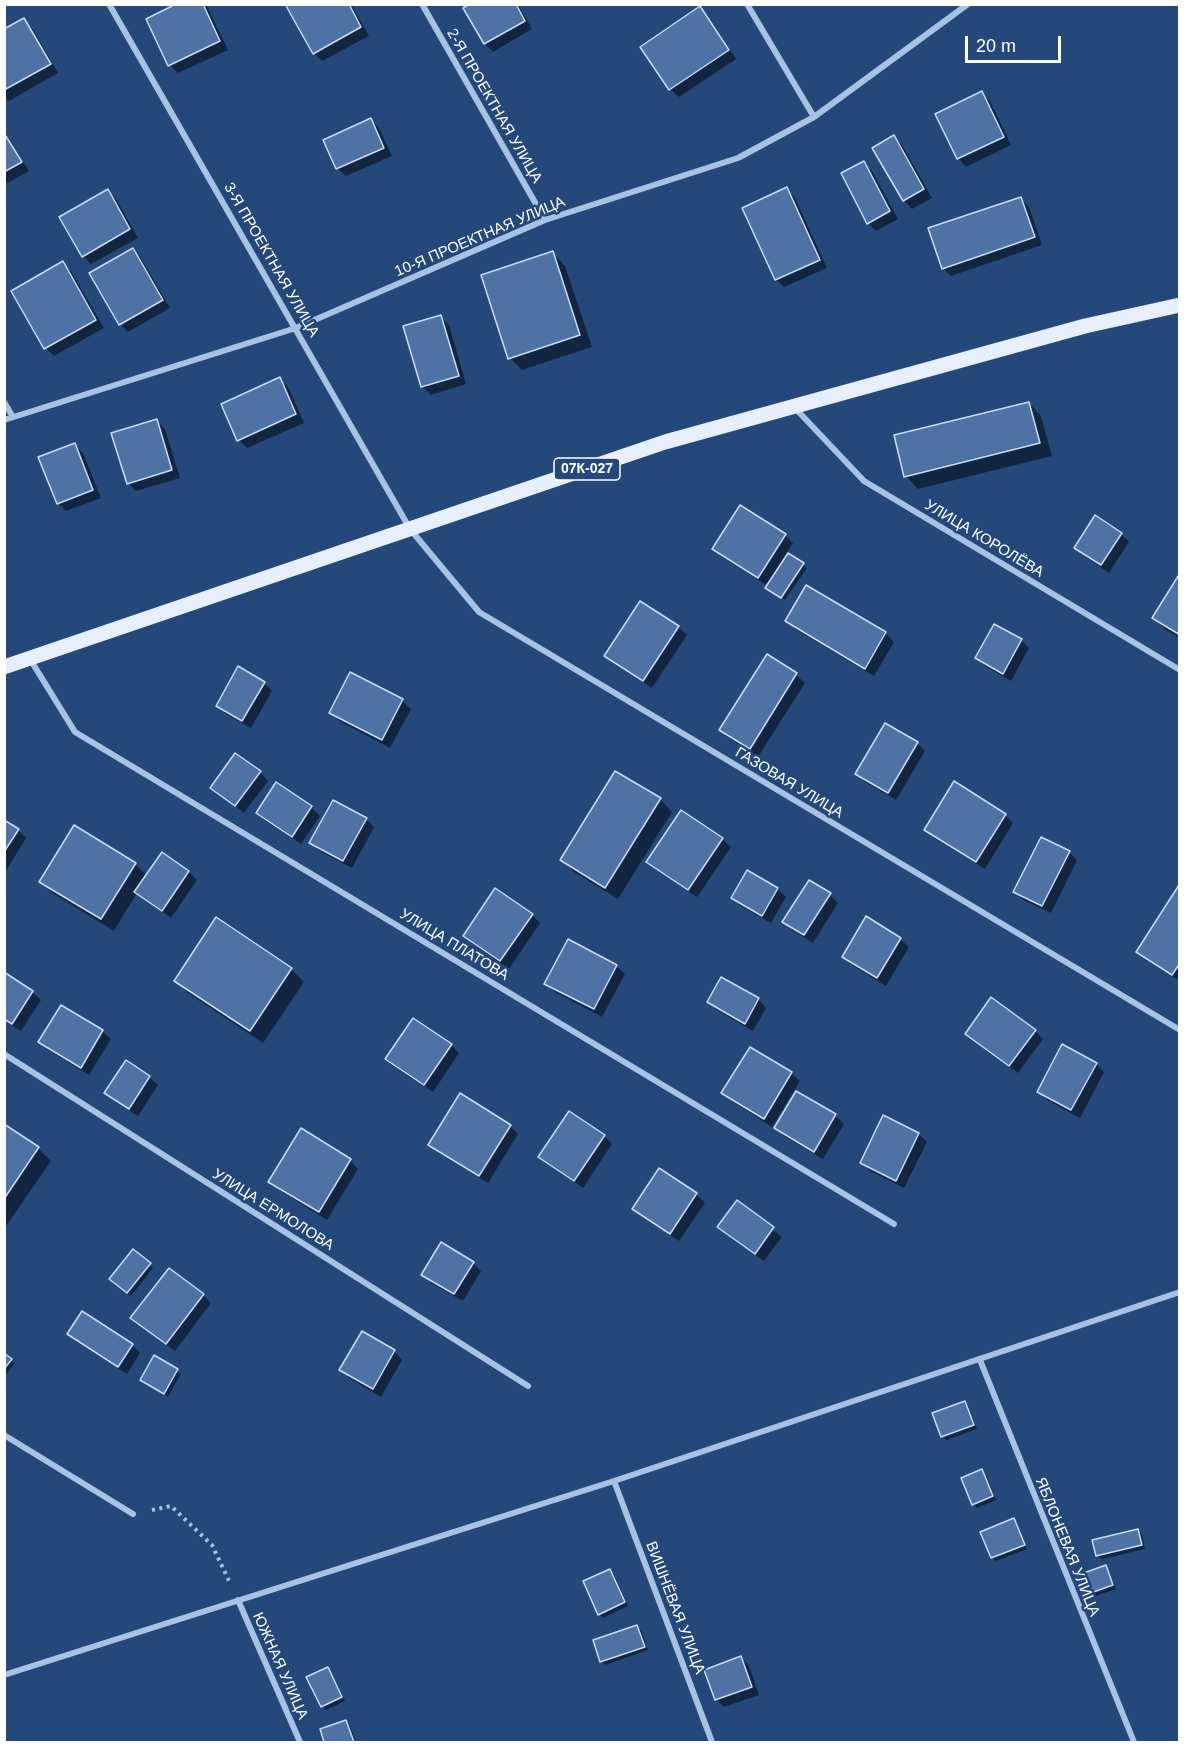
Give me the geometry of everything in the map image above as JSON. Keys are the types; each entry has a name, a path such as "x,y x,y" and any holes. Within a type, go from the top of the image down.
{"main road":[{"name":"07К-027","path":"4,667 665,442 1085,326 1179,305"}],"street":[{"name":"3-Я ПРОЕКТНАЯ УЛИЦА","path":"109,4 410,529"},
{"name":"2-Я ПРОЕКТНАЯ УЛИЦА","path":"422,4 545,220"},
{"path":"747,4 814,117"},
{"name":"10-Я ПРОЕКТНАЯ УЛИЦА","path":"4,420 296,328 545,220 738,158 814,117 968,4"},
{"path":"4,402 13,417"},
{"name":"УЛИЦА КОРОЛЁВА","path":"794,407 864,482 1179,670"},
{"name":"ГАЗОВАЯ УЛИЦА","path":"410,529 479,612 1179,1030"},
{"name":"УЛИЦА ПЛАТОВА","path":"30,658 75,732 894,1224"},
{"name":"УЛИЦА ЕРМОЛОВА","path":"4,1054 528,1386"},
{"path":"4,1675 614,1481 1179,1292"},
{"name":"ЯБЛОНЕВАЯ УЛИЦА","path":"980,1360 1134,1743"},
{"path":"4,1435 133,1514"},
{"name":"ВИШНЁВАЯ УЛИЦА","path":"614,1481 712,1743"},
{"name":"ЮЖНАЯ УЛИЦА","path":"238,1600 300,1743"}],"path":[{"path":"133,1514 171,1506 212,1545 238,1600"}],"building":[{"path":"176,4 203,4 220,41 168,66 146,19"},
{"path":"285,4 349,4 361,27 313,54"},
{"path":"470,4 516,4 525,21 484,44 463,8"},
{"path":"700,6 729,50 669,90 640,47"},
{"path":"24,18 51,64 4,90 4,29"},
{"path":"982,91 1004,137 957,159 935,114"},
{"path":"371,118 384,148 336,169 323,140"},
{"path":"4,133 22,162 4,172"},
{"path":"894,135 924,189 903,201 872,148"},
{"path":"864,161 890,211 867,224 841,173"},
{"path":"787,187 820,260 775,280 742,208"},
{"path":"108,189 130,229 82,257 59,217"},
{"path":"1021,197 1035,237 942,269 928,228"},
{"path":"133,248 163,300 119,325 89,273"},
{"path":"553,251 580,335 508,359 481,275"},
{"path":"63,261 96,320 44,349 11,291"},
{"path":"441,315 459,376 421,387 403,326"},
{"path":"280,377 296,414 237,441 221,404"},
{"path":"1029,402 1040,443 904,477 894,435"},
{"path":"157,419 172,470 127,484 111,433"},
{"path":"75,443 93,490 57,504 38,457"},
{"path":"740,505 786,534 758,578 712,549"},
{"path":"1095,515 1122,533 1101,565 1074,548"},
{"path":"788,553 804,563 781,598 765,588"},
{"path":"1180,573 1180,635 1152,618"},
{"path":"806,585 886,632 865,669 785,621"},
{"path":"640,601 679,626 643,681 604,656"},
{"path":"994,624 1022,639 1003,674 975,658"},
{"path":"767,654 797,673 750,749 719,730"},
{"path":"238,666 265,682 242,721 216,706"},
{"path":"350,672 403,699 382,740 329,713"},
{"path":"885,723 918,742 888,793 855,774"},
{"path":"235,753 261,771 235,806 210,788"},
{"path":"615,771 661,798 605,888 560,860"},
{"path":"954,781 1006,814 976,862 924,830"},
{"path":"276,782 312,806 292,837 256,813"},
{"path":"333,800 367,818 343,861 309,843"},
{"path":"681,810 723,838 688,890 646,862"},
{"path":"4,820 19,829 4,852"},
{"path":"74,825 136,863 101,919 39,882"},
{"path":"1041,837 1070,851 1042,906 1013,892"},
{"path":"162,852 189,871 162,911 134,892"},
{"path":"747,870 778,888 762,916 731,898"},
{"path":"809,880 831,893 804,935 782,922"},
{"path":"1179,885 1180,963 1172,975 1136,952"},
{"path":"495,888 533,914 500,961 463,936"},
{"path":"866,916 901,938 877,978 842,957"},
{"path":"216,917 292,968 250,1031 174,981"},
{"path":"568,939 617,965 594,1009 544,984"},
{"path":"4,972 33,991 12,1024 4,1019"},
{"path":"721,977 759,998 745,1024 707,1002"},
{"path":"991,997 1036,1030 1009,1066 965,1034"},
{"path":"61,1005 103,1030 81,1068 38,1042"},
{"path":"413,1018 452,1044 424,1085 385,1059"},
{"path":"1062,1044 1097,1063 1071,1110 1037,1092"},
{"path":"750,1047 792,1072 764,1119 721,1093"},
{"path":"126,1060 150,1076 129,1109 104,1093"},
{"path":"796,1091 836,1114 814,1152 774,1128"},
{"path":"460,1093 511,1125 479,1176 428,1145"},
{"path":"569,1111 605,1135 574,1181 538,1157"},
{"path":"883,1115 919,1133 896,1181 860,1163"},
{"path":"4,1124 39,1147 4,1199"},
{"path":"301,1128 351,1159 319,1212 268,1182"},
{"path":"659,1168 697,1193 670,1234 632,1209"},
{"path":"737,1200 774,1227 755,1254 717,1227"},
{"path":"441,1242 474,1262 454,1294 421,1275"},
{"path":"133,1249 151,1263 127,1293 109,1279"},
{"path":"169,1268 204,1294 166,1344 130,1318"},
{"path":"82,1311 133,1344 118,1367 67,1334"},
{"path":"362,1331 395,1350 373,1389 339,1370"},
{"path":"4,1353 12,1359 4,1369"},
{"path":"154,1355 178,1369 164,1394 140,1380"},
{"path":"965,1401 974,1425 941,1437 932,1413"},
{"path":"982,1469 993,1496 972,1505 961,1478"},
{"path":"1014,1518 1025,1545 991,1558 980,1532"},
{"path":"1138,1529 1142,1545 1096,1556 1092,1540"},
{"path":"1106,1565 1113,1585 1088,1594 1081,1574"},
{"path":"610,1569 625,1602 598,1615 583,1581"},
{"path":"637,1625 645,1647 600,1662 593,1640"},
{"path":"741,1656 752,1687 715,1700 704,1670"},
{"path":"328,1667 342,1697 321,1707 306,1677"},
{"path":"346,1720 354,1742 324,1742 320,1729"}]}
